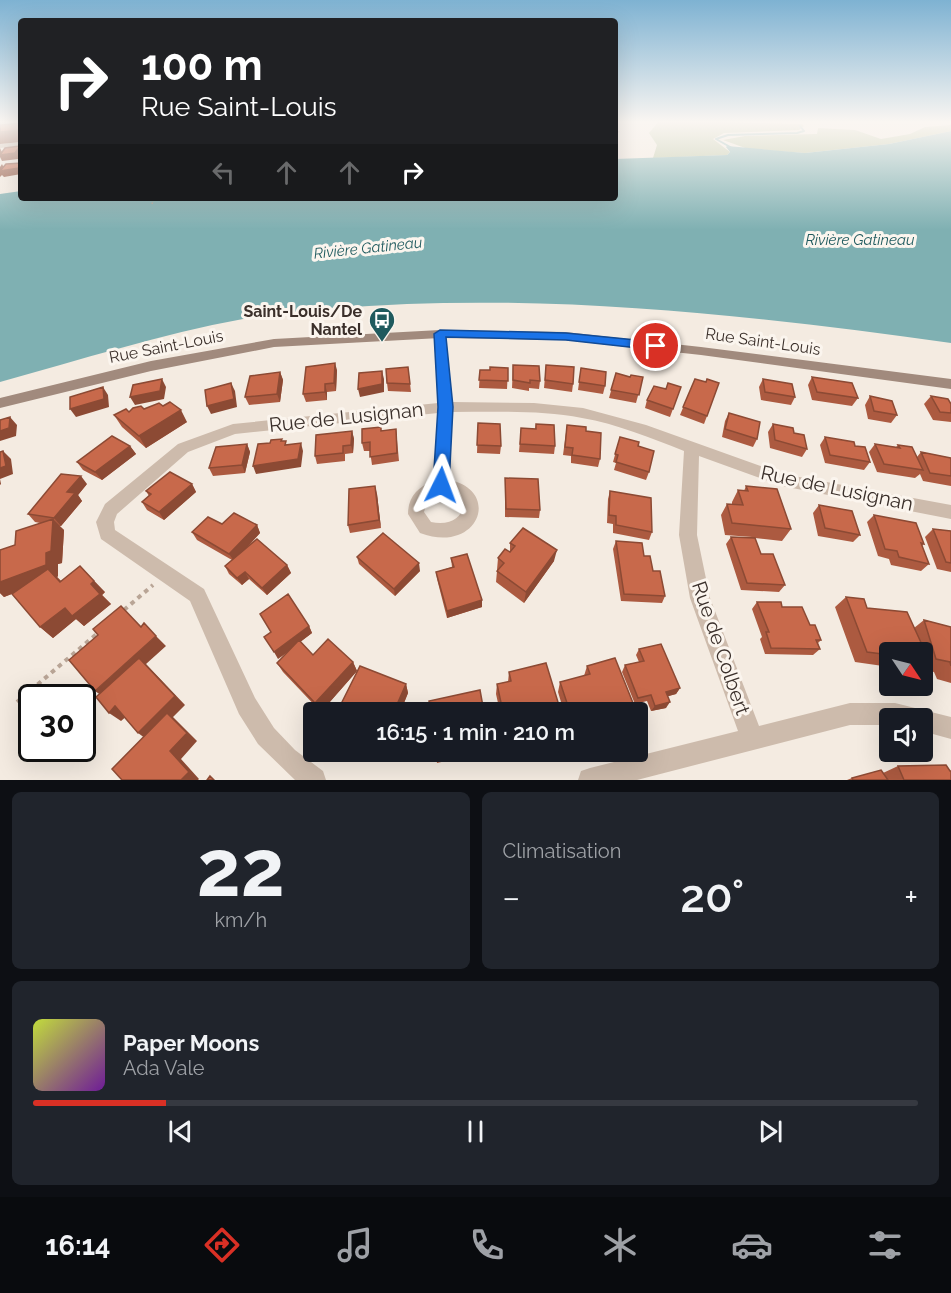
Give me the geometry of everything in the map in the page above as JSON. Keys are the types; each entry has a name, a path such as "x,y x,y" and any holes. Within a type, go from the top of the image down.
{"main road":[{"name":"Rue Saint-Louis","path":"0,403 151,366 274,344 440,334 566,336 701,351 951,384"}],"street":[{"path":"440,334 446,407 441,485"},
{"name":"Rue de Lusignan","path":"314,780 287,758 266,736 247,706 197,595 106,534 105,522 111,509 183,448 211,436 233,429 446,407 534,408 583,413 641,429 782,480 951,512"},
{"name":"Rue de Colbert","path":"692,449 688,535 700,598 753,740"},
{"path":"590,780 850,714 879,714"},
{"path":"933,723 951,728"}],"path":[{"path":"122,611 166,574"},
{"path":"17,702 105,627"}],"water":[{"name":"Rivière Gatineau","path":"951,157 951,343 816,325 612,307 475,303 407,304 346,307 243,319 151,340 0,382 0,194 18,191 18,201 618,201 618,159"}],"building":[{"path":"18,163 18,168 0,171 6,164"},
{"path":"335,363 334,383 325,384 325,392 303,394 306,367"},
{"path":"513,365 539,366 540,381 530,380 530,383 513,380"},
{"path":"546,365 574,367 573,384 545,380"},
{"path":"408,367 410,384 387,383 386,369"},
{"path":"490,367 508,368 508,381 479,380 480,370 490,370"},
{"path":"581,368 606,372 605,386 579,382"},
{"path":"382,371 382,384 358,389 359,373"},
{"path":"280,372 277,394 245,397 250,376"},
{"path":"616,373 630,377 631,375 643,377 639,395 611,390"},
{"path":"812,377 852,383 858,398 817,392"},
{"path":"162,379 160,391 130,397 133,385"},
{"path":"695,379 706,382 707,379 719,383 707,416 683,407"},
{"path":"763,379 792,384 795,397 765,392"},
{"path":"231,383 234,399 207,406 205,390"},
{"path":"668,383 681,387 673,409 647,400 654,386 666,389"},
{"path":"103,387 104,399 70,409 70,397"},
{"path":"870,396 892,401 897,415 874,411"},
{"path":"931,396 948,399 951,404 951,413 940,412"},
{"path":"170,402 181,410 139,436 114,415 126,409 129,412 141,406 144,409 159,403 163,406"},
{"path":"729,413 760,422 757,439 725,429"},
{"path":"10,417 9,428 0,431 0,420"},
{"path":"478,423 500,424 501,446 477,445"},
{"path":"536,424 554,425 555,446 520,444 521,428 536,429"},
{"path":"773,424 793,428 794,433 804,435 807,449 775,440"},
{"path":"567,425 586,427 586,431 601,433 600,459 572,455 573,448 565,447"},
{"path":"381,427 381,431 396,429 397,453 370,457 370,442 362,443 362,429"},
{"path":"352,431 351,445 343,446 343,453 315,456 316,435"},
{"path":"112,436 130,446 95,472 77,462"},
{"path":"620,437 639,442 638,446 654,451 649,472 616,462 618,455 615,454"},
{"path":"825,437 854,442 855,446 865,447 870,462 830,455"},
{"path":"282,439 281,441 286,441 285,445 301,443 298,459 253,466 258,444"},
{"path":"247,444 242,465 209,468 216,447"},
{"path":"875,444 900,448 898,445 912,447 923,470 884,464"},
{"path":"3,451 6,466 0,468 0,452"},
{"path":"921,452 951,458 951,476 930,473"},
{"path":"170,472 192,484 159,512 142,502 151,494 146,491"},
{"path":"61,474 81,476 67,492 75,493 54,518 28,514"},
{"path":"505,478 538,479 540,510 506,509"},
{"path":"375,486 379,520 348,525 349,489"},
{"path":"746,486 777,489 791,529 732,523 727,504 743,505 738,490 748,491"},
{"path":"610,491 651,498 652,532 616,525 616,516 609,515"},
{"path":"819,505 852,511 860,535 825,528"},
{"path":"234,513 257,525 229,554 192,532 208,517 222,524"},
{"path":"874,515 916,523 929,564 899,557 897,551 885,549"},
{"path":"53,519 51,551 46,553 46,565 0,582 0,550 15,545 16,531"},
{"path":"523,528 557,550 526,592 497,571 504,563 498,558 505,549 510,552 515,546 510,543"},
{"path":"933,529 951,531 951,563 946,562"},
{"path":"383,533 419,563 394,589 357,557"},
{"path":"731,537 755,538 761,554 773,554 785,585 747,583"},
{"path":"257,539 287,565 262,588 245,572 237,578 225,566"},
{"path":"616,541 642,543 644,556 650,556 653,571 660,571 665,596 624,594"},
{"path":"467,554 482,600 447,611 436,572 454,567 451,558"},
{"path":"80,566 94,581 91,584 100,594 72,616 65,608 40,627 12,594 48,569 60,582"},
{"path":"288,594 309,626 274,652 264,637 271,632 260,614"},
{"path":"846,597 864,599 867,608 907,612 921,642 879,642 879,654 867,652"},
{"path":"757,602 781,602 782,607 802,607 810,625 815,625 821,640 816,640 820,649 771,648 766,632 769,632"},
{"path":"121,606 141,627 144,623 156,636 96,690 96,684 89,684 69,660 98,635 93,629"},
{"path":"924,620 951,627 951,666 950,662 936,659 933,642 931,642"},
{"path":"328,639 353,662 316,702 277,663 299,640 313,655"},
{"path":"661,644 680,688 666,692 670,702 655,706 651,695 638,698 625,665 644,661 639,649"},
{"path":"139,658 175,696 138,733 115,706 109,713 96,697"},
{"path":"615,658 633,702 567,702 560,682 590,674 587,666"},
{"path":"546,663 558,702 501,702 497,684 511,681 509,672"},
{"path":"360,666 406,684 398,702 342,702"},
{"path":"480,690 482,702 429,702"},
{"path":"167,713 187,733 170,751 189,772 181,780 122,780 112,769"},
{"path":"946,765 951,771 951,780 904,780 898,766"},
{"path":"881,770 888,780 853,780 852,778"}],"place":[{"name":"Saint-Louis/De Nantel","path":"382,343"}],"route":[{"path":"441,485 446,407 440,334 566,336 656,346"}]}
